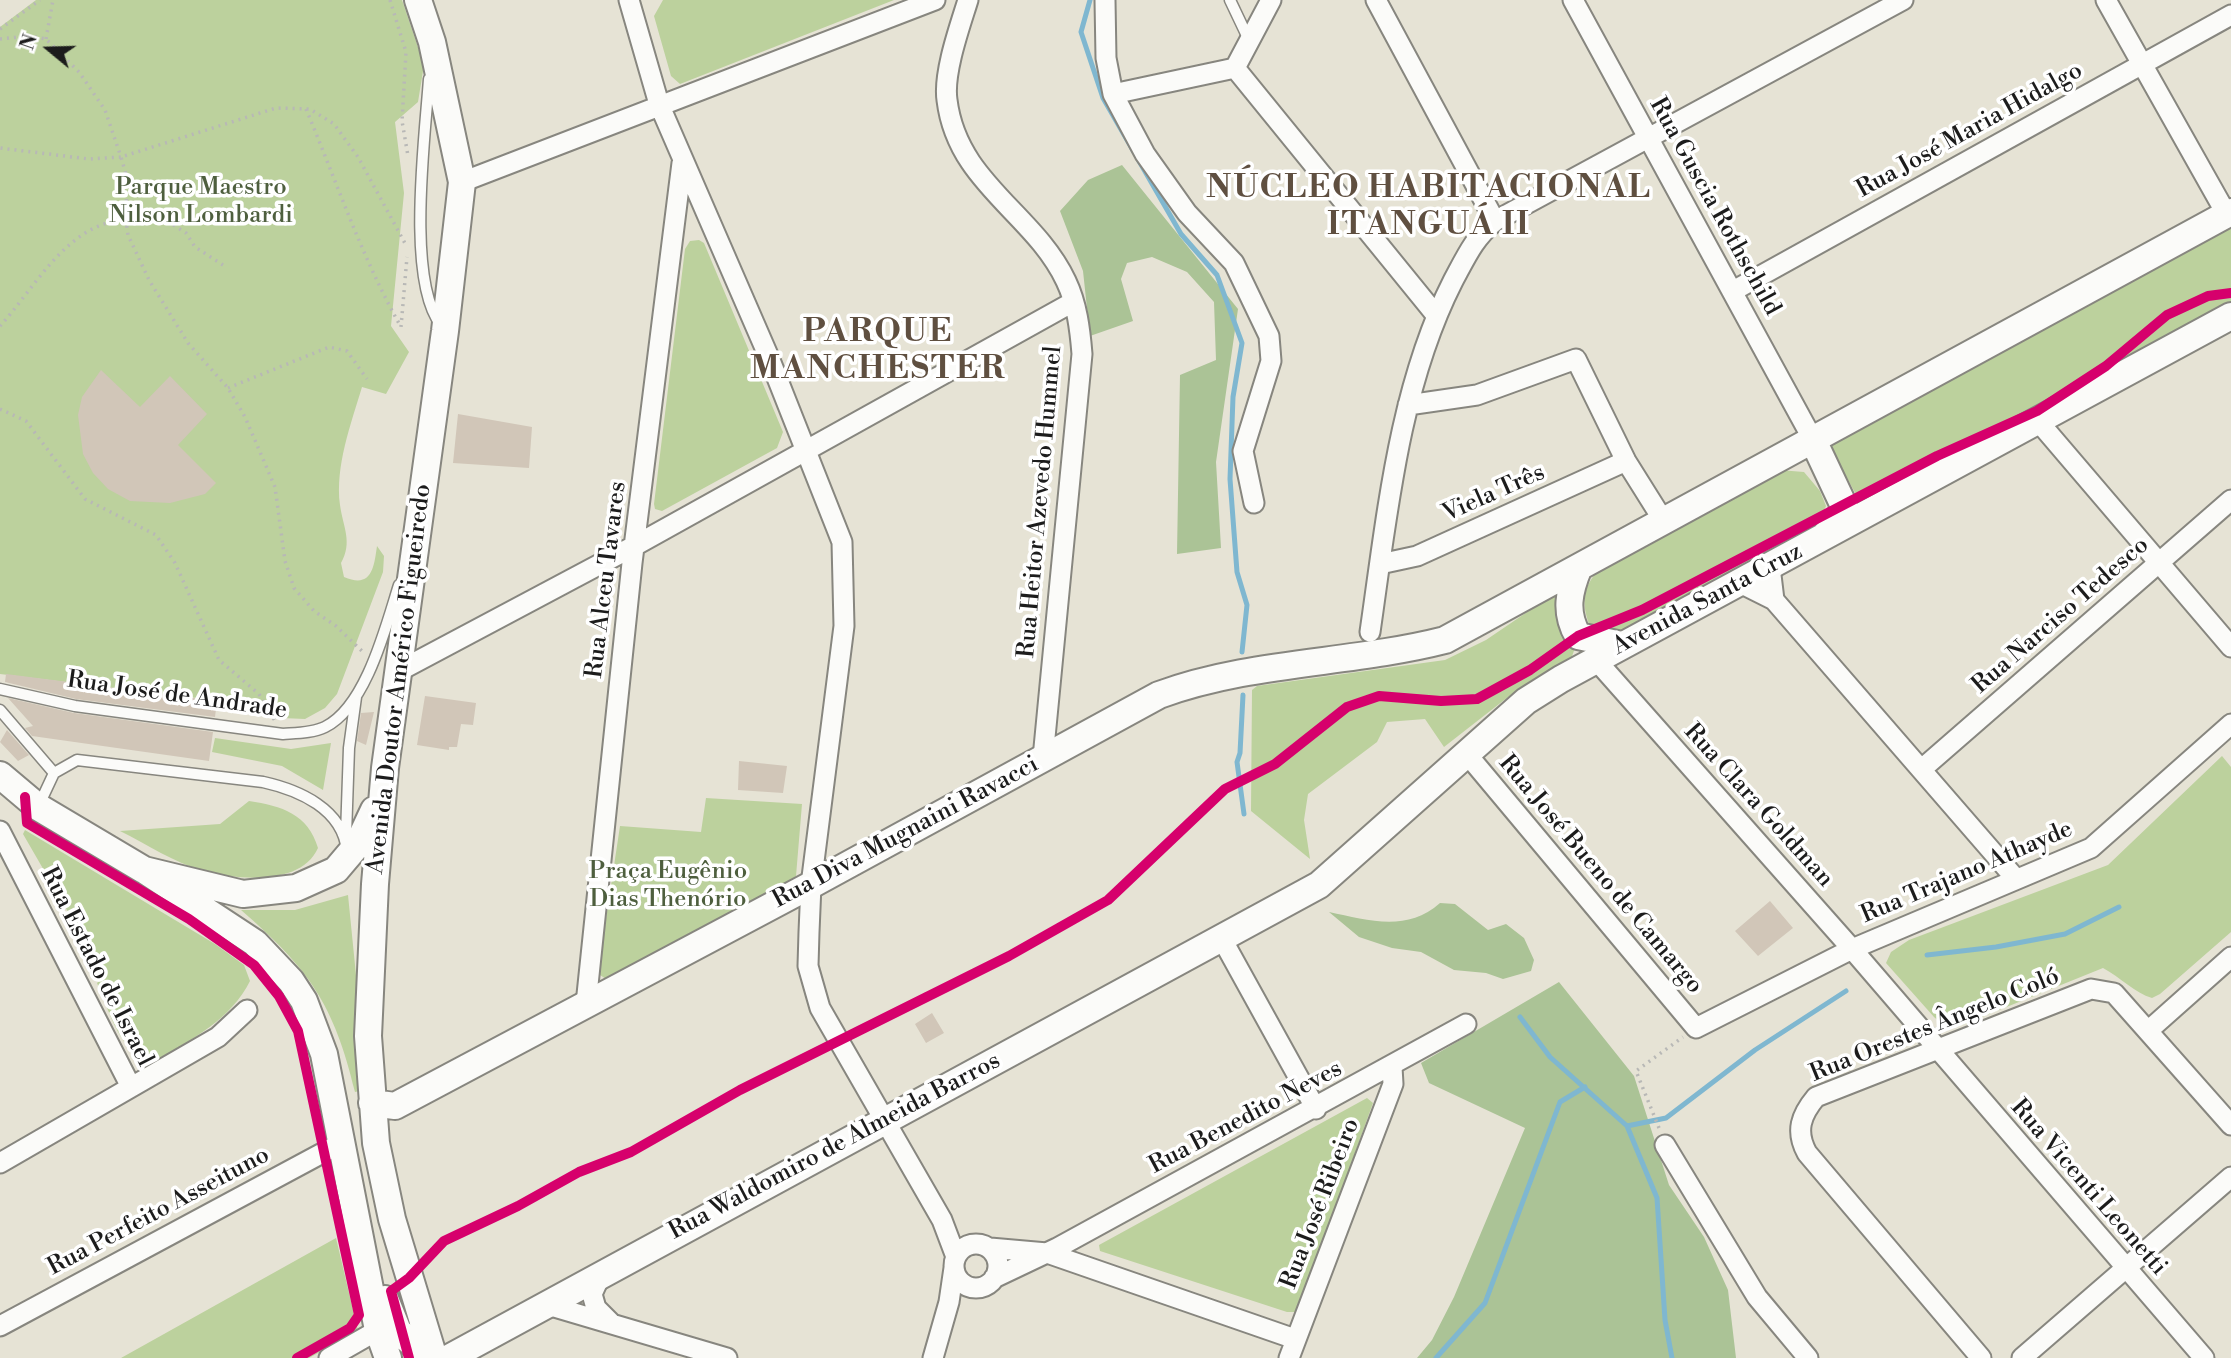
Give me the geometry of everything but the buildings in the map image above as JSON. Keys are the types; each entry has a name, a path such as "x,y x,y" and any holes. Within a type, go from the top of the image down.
{"main road":[{"name":"Avenida Doutor Américo Figueiredo","path":"418,0 432,42 462,182 445,331 385,768 375,884 368,1035 376,1143 392,1219 432,1358"},
{"path":"1378,642 1445,640 2229,213"},
{"name":"Avenida Santa Cruz","path":"1222,939 1319,886 1526,701 1622,645 1821,540 2231,316"},
{"path":"1812,438 1843,506 1838,523 1821,540"},
{"path":"1777,457 1805,462 1821,470 1843,506"},
{"path":"1579,567 1572,583 1569,606 1572,625 1596,660"},
{"path":"1578,636 1622,645"},
{"name":"Rua Diva Mugnaini Ravacci","path":"372,1102 395,1106 811,885 1159,695 1193,682 1378,642"},
{"path":"144,870 220,891 272,893 310,884 336,870 347,847 375,807 385,768"},
{"path":"0,775 38,807 144,870 255,943 290,981 317,1027 350,1180 390,1317 406,1341 432,1358"},
{"name":"Rua Waldomiro de Almeida Barros","path":"449,1358 884,1119 1222,939"},
{"path":"350,1180 378,1330 388,1358"}],"street":[{"path":"629,0 659,104 768,355 842,542 844,626 811,885 808,966 813,989 820,1008 942,1220 965,1285 986,1283 998,1266 990,1248"},
{"path":"1105,0 1106,58 1113,94 1144,154 1187,213 1234,263 1269,336 1270,361 1243,451 1254,503"},
{"path":"1113,94 1235,68 1271,0"},
{"path":"1376,0 1495,221"},
{"name":"Rua Guscia Rothschild","path":"1573,0 1812,438"},
{"path":"1378,642 1380,564 1408,405 1419,360 1436,315 1476,237 1495,221 1649,140 1903,0"},
{"path":"2106,0 2229,213"},
{"path":"462,182 930,1 966,6"},
{"name":"Rua Heitor Azevedo Hummel","path":"966,6 946,97 952,122 969,162 1056,262 1073,302 1082,354 1043,758"},
{"name":"Rua José Maria Hidalgo","path":"1733,291 2231,15"},
{"path":"1235,68 1436,315"},
{"name":"Rua Alceu Tavares","path":"586,1004 635,545 682,162"},
{"path":"399,671 635,545 1073,302"},
{"path":"1408,405 1477,395 1576,359 1626,461 1663,520"},
{"path":"2038,421 2231,647"},
{"name":"Viela Três","path":"1380,564 1417,556 1626,461"},
{"name":"Rua Narciso Tedesco","path":"1923,768 2231,500"},
{"path":"1770,567 1774,600"},
{"path":"1740,583 1774,600 1923,768 2016,879"},
{"path":"403,632 411,646 433,653"},
{"name":"Rua Clara Goldman","path":"1596,660 1937,1049"},
{"name":"Rua Trajano Athayde","path":"1696,1028 1852,949 2091,848 2231,724"},
{"name":"Rua José Bueno de Camargo","path":"1466,753 1696,1028"},
{"name":"Rua Estado de Israel","path":"0,831 131,1087"},
{"path":"1222,939 1316,1109"},
{"path":"2231,957 2149,1030 2231,1125"},
{"name":"Rua Orestes Ângelo Coló","path":"1981,1358 1807,1153 1799,1126 1805,1111 1816,1097 2091,989 2114,993 2149,1030"},
{"path":"2,1157 218,1037 247,1010"},
{"name":"Rua Benedito Neves","path":"941,1330 966,1293 1047,1253 1316,1109 1466,1024"},
{"name":"Rua Vicenti Leonetti","path":"1937,1049 2204,1358"},
{"name":"Rua José Ribeiro","path":"1292,1349 1393,1084 1392,1066"},
{"path":"1662,1136 1757,1297 1808,1358"},
{"name":"Rua Perfeito Asseituno","path":"0,1326 341,1143"},
{"path":"2022,1358 2231,1177"},
{"path":"933,1358 955,1263 971,1244 1047,1253 1292,1349"},
{"path":"602,1272 592,1294 596,1308 610,1322"},
{"path":"544,1304 727,1358"},
{"path":"329,1358 378,1330"}],"lane":[{"path":"1230,0 1250,40"},
{"path":"432,42 424,151 421,258 432,314 445,331"},
{"name":"Rua José de Andrade","path":"0,689 75,706 283,734 324,728 334,721 356,696 373,663 419,518"},
{"name":"Avenida Doutor Américo Figueiredo","path":"347,847 349,748 356,696"},
{"path":"0,710 54,773"},
{"path":"38,807 54,773 77,760 289,788 332,816 347,847"}],"path":[{"path":"0,29 40,0"},
{"path":"46,39 53,0"},
{"path":"390,0 406,52 402,121 409,158"},
{"path":"0,39 30,36 46,39 79,72 105,110 127,178 128,235 162,302 188,343 228,388 245,417 275,486 285,561 294,588 314,611 336,626 373,663"},
{"path":"0,148 89,159 121,157 276,108 306,109 334,124 386,205 407,248"},
{"path":"306,109 354,233 376,283 401,327 408,236"},
{"path":"0,326 61,253 90,230 112,221 169,222 186,233 195,247 223,265"},
{"path":"228,388 329,347 346,351 368,379"},
{"path":"0,409 26,421 85,499 156,535 175,563 219,660 258,694 283,734"},
{"path":"1662,1136 1636,1071 1696,1028"}],"green space":[{"name":"Parque Maestro Nilson Lombardi","path":"36,0 402,0 424,65 418,102 395,122 404,193 391,326 409,352 386,394 362,387 345,445 339,490 347,541 341,563 344,577 353,580 366,578 373,568 377,546 384,556 383,572 337,694 325,708 305,719 282,718 213,700 0,674 0,27"},
{"path":"663,0 894,0 680,84 671,76 654,16"},
{"path":"1122,165 1238,309 1216,462 1221,548 1177,554 1180,375 1216,360 1214,302 1187,272 1152,257 1127,263 1121,279 1133,321 1090,336 1083,271 1060,211 1088,180"},
{"path":"2231,227 2231,302 1870,501 1859,500 1830,447 1840,434 2077,312"},
{"path":"699,240 704,243 783,432 777,448 662,511 655,509 654,504 685,249 690,241"},
{"path":"1779,470 1804,472 1820,491 1826,506 1820,520 1630,629 1606,634 1589,624 1585,595 1599,569"},
{"path":"1561,589 1575,648 1571,659 1508,697 1444,747 1425,719 1387,722 1377,742 1308,794 1304,820 1310,859 1251,811 1252,690 1257,686 1445,660 1486,640"},
{"path":"215,738 291,749 331,743 323,790 282,766 212,752"},
{"path":"2222,756 2231,767 2231,932 2160,994 2152,998 2146,996 2103,968 1957,1027 1942,1024 1934,1017 1886,963 1891,952 1909,940 2108,865"},
{"name":"Praça Eugênio Dias Thenório","path":"706,798 802,804 796,876 790,883 606,979 600,975 599,965 620,826 701,832"},
{"path":"249,801 283,809 308,827 318,848 310,860 298,869 283,874 234,877 182,863 120,831 220,824"},
{"path":"25,830 215,944 244,965 250,981 232,1007 197,1036 156,1060 133,1051 118,1031 97,983 105,976 23,834"},
{"path":"348,895 364,1090 355,1092 338,1035 316,990 285,951 241,910 295,910"},
{"path":"1440,903 1455,904 1488,930 1506,924 1524,938 1534,960 1531,971 1503,979 1486,973 1454,970 1421,952 1392,948 1359,937 1329,912 1372,921 1400,921 1414,918"},
{"path":"1559,982 1634,1076 1669,1185 1704,1237 1728,1290 1736,1358 1417,1358 1432,1340 1454,1297 1525,1128 1429,1083 1421,1063"},
{"path":"1367,1098 1373,1103 1300,1306 1295,1312 1287,1312 1100,1251 1099,1245"},
{"path":"336,1238 358,1331 309,1358 121,1358"}],"waterway":[{"path":"1090,0 1081,32 1103,98 1134,152"},
{"path":"1139,161 1181,234 1217,275 1242,343 1233,397 1230,479 1237,572 1247,605 1242,652"},
{"path":"1243,695 1240,753 1237,762 1244,814"},
{"path":"1927,955 1996,947 2065,934 2119,907"},
{"path":"1627,1126 1666,1118 1755,1050 1846,991"},
{"path":"1520,1017 1550,1057 1627,1126 1657,1198 1665,1320 1672,1358"},
{"path":"1436,1358 1485,1303 1560,1102 1585,1087"}],"cycle path":[{"path":"409,1358 391,1291 409,1278 444,1241 518,1206 579,1172 631,1152 740,1090 1009,956 1108,900 1225,789 1275,764 1347,707 1379,696 1441,701 1477,699 1530,670 1578,636 1642,610 1937,456 2037,411 2106,366 2167,315 2208,296 2231,293"},
{"path":"25,797 27,823 189,919 254,965 279,996 298,1031 359,1315 350,1328 297,1358"}],"district":[{"name":"NÚCLEO HABITACIONAL ITANGUÁ II","path":"1429,208"},
{"name":"PARQUE MANCHESTER","path":"878,352"}]}
